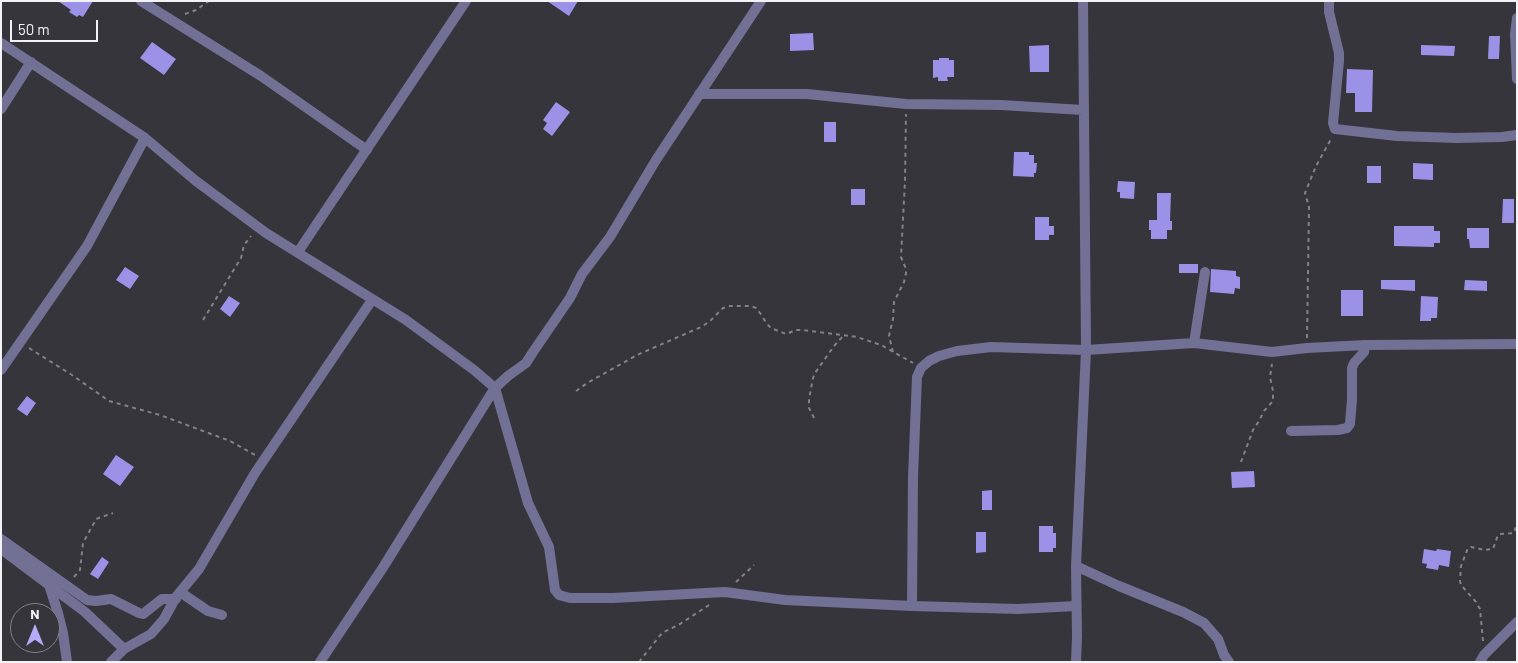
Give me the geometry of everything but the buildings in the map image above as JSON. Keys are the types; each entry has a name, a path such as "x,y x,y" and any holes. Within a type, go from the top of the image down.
{"street":[{"path":"141,1 261,76 367,150"},
{"path":"298,252 466,1"},
{"path":"320,662 382,569 496,388 508,376 526,363 570,298 582,274 610,237 656,160 761,1"},
{"path":"1076,662 1076,566 1086,350 1083,1"},
{"path":"1329,1 1329,12 1339,53 1333,120 1335,129 1397,136 1457,138 1517,135"},
{"path":"1517,18 1515,34 1517,79"},
{"path":"1,43 145,138 196,181 259,227 406,320 496,388 528,503 549,547 552,577 556,593 570,598 613,598 725,592 785,600 912,606 1018,609 1076,606"},
{"path":"1,108 31,62"},
{"path":"699,94 807,94 906,104 1001,105 1083,110"},
{"path":"1,370 87,246 145,138"},
{"path":"1194,343 1205,272"},
{"path":"111,662 124,649 155,629 164,619 178,595 199,569 263,460 372,300"},
{"path":"912,606 917,377 921,368 939,356 975,348 991,347 1086,350 1194,343 1272,352 1365,345 1517,344"},
{"path":"1291,431 1338,430 1346,428 1350,424 1352,368 1364,352 1365,345"},
{"path":"1,539 88,600 111,599 142,614 146,613 162,599 178,595 208,611 222,615"},
{"path":"1,549 85,612 124,649"},
{"path":"1076,566 1183,612 1204,623 1218,639 1230,662"},
{"path":"48,584 63,632 67,662"},
{"path":"1482,658 1517,622"}],"path":[{"path":"170,19 196,10 209,1"},
{"path":"893,352 889,336 894,302 906,274 901,251 905,181 906,104"},
{"path":"1307,348 1309,207 1305,193 1335,129"},
{"path":"203,320 242,258 244,245 259,227"},
{"path":"576,391 637,355 701,327 723,308 730,306 751,306 756,308 771,328 786,334 798,330 867,339 921,368"},
{"path":"814,418 809,408 808,399 813,378 834,346 844,335"},
{"path":"21,343 109,401 160,415 230,441 263,460"},
{"path":"1240,462 1253,430 1264,411 1273,401 1270,377 1272,352"},
{"path":"64,584 80,570 81,547 96,519 113,513"},
{"path":"1482,658 1480,609 1461,585 1461,566 1468,548 1493,549 1499,534 1514,533 1517,523"},
{"path":"639,662 662,633 699,612 725,592 754,565"}]}
